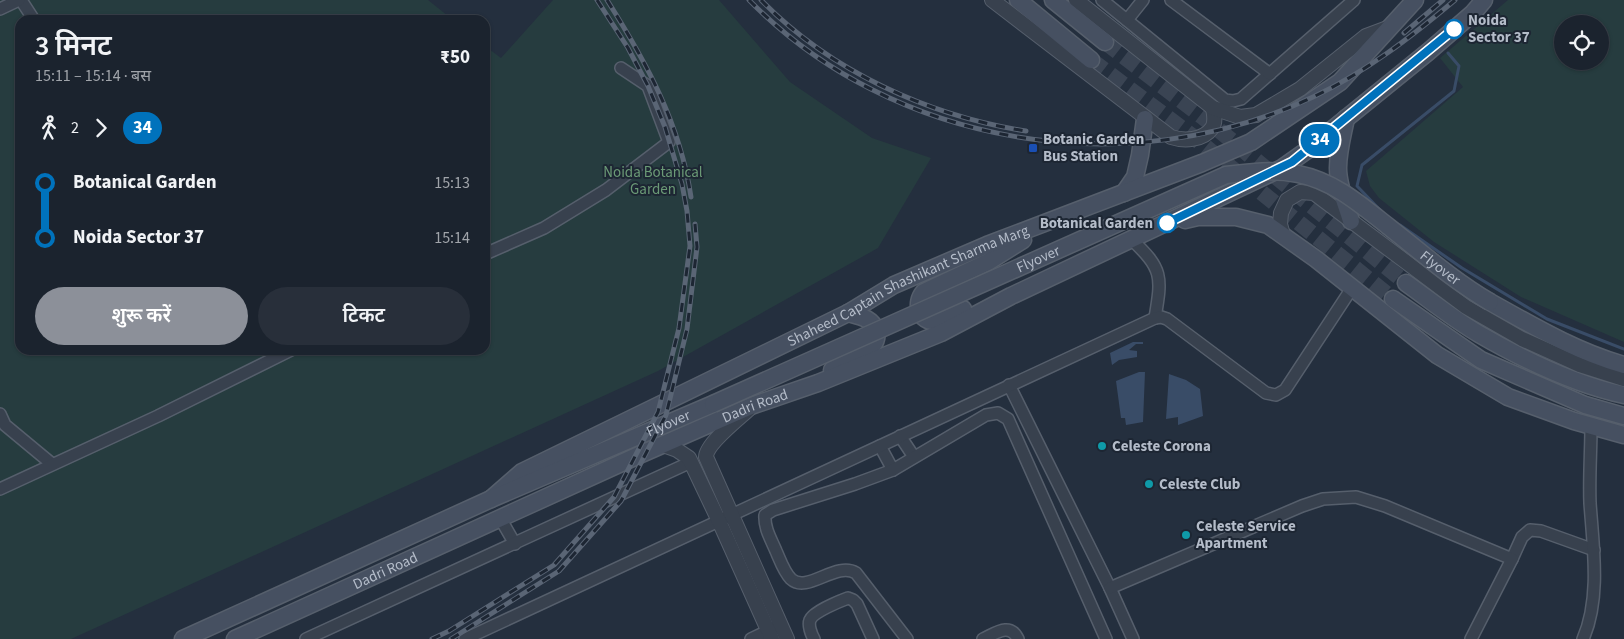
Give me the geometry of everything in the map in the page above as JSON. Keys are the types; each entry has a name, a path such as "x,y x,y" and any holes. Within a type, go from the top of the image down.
{"main road":[{"path":"1018,0 1092,60"},
{"path":"1053,0 1105,42"},
{"name":"Shaheed Captain Shashikant Sharma Marg","path":"491,499 522,472 848,313 894,285 987,245 1202,163 1251,142 1340,82 1415,0"},
{"path":"1164,224 1282,168 1306,151 1428,52 1484,0"},
{"path":"1346,118 1338,169 1341,188 1351,221"},
{"path":"1124,193 1135,176 1142,145 1145,119"},
{"name":"Flyover","path":"491,499 713,404 1226,175 1259,171 1298,174 1324,182 1350,196 1466,288 1541,330 1624,364"},
{"path":"1164,224 1198,218 1236,217 1268,225 1437,355 1503,394 1574,421 1624,435"},
{"path":"1011,296 996,293 935,321 930,321 922,315 918,306 924,292 988,262 1050,222"},
{"name":"Dadri Road","path":"235,639 751,406 818,383 941,333 1011,296 1164,224"},
{"path":"1406,283 1478,333 1538,365 1595,389 1624,395"},
{"path":"1393,299 1481,360 1585,406 1624,416"},
{"path":"818,383 840,363 870,348 875,341 876,331 872,322 864,317 848,313"},
{"name":"Dadri Road","path":"183,639 491,499"}],"street":[{"path":"0,8 20,0 30,15"},
{"path":"992,0 1170,137 1188,140 1203,135 1212,128 1214,119 1213,108"},
{"path":"1076,0 1213,108 1240,117 1256,114 1300,89 1366,36 1390,28"},
{"path":"1102,0 1225,100 1233,101 1240,99 1270,74 1354,0"},
{"path":"1127,20 1143,0"},
{"path":"1171,0 1270,74"},
{"path":"490,252 544,228 606,190 669,142 648,86 622,68"},
{"path":"1283,236 1280,224 1281,213 1287,200 1300,192 1314,193 1466,307 1522,339 1580,365 1624,379"},
{"path":"1131,239 1149,256 1158,272 1160,290 1156,318"},
{"path":"465,639 1156,318 1167,319 1266,393 1276,395 1286,390 1352,288"},
{"path":"0,489 158,416 281,355"},
{"path":"1009,385 1110,588 1133,639"},
{"path":"751,406 713,442 705,454 725,518 774,632 786,639"},
{"path":"908,639 856,573 850,569 841,570 807,582 797,583 790,578 764,523 765,515 772,510 893,470 986,415 998,413 1008,419 1106,639"},
{"path":"0,414 5,425 52,464"},
{"path":"1582,639 1592,599 1594,550 1590,501 1591,426"},
{"path":"900,436 914,458"},
{"path":"663,445 689,458 725,518"},
{"path":"880,446 893,470"},
{"path":"306,639 691,462"},
{"path":"1110,588 1302,506 1323,499 1356,497 1363,499 1412,517 1512,559"},
{"path":"500,518 514,544"},
{"path":"1470,639 1522,537 1530,530 1541,531 1594,550"},
{"path":"814,639 810,624 813,615 848,598 854,600 857,604 873,639"},
{"path":"983,639 1004,630 1010,630 1015,632 1018,639"},
{"path":"750,639 774,632"}],"green space":[{"name":"Noida Botanical Garden","path":"0,0 428,0 447,15 15,15 15,355 490,355 490,50 501,58 553,0 719,0 790,82 872,138 931,158 878,248 658,371 71,639 0,639"},
{"path":"1508,0 1624,0 1624,342 1521,297 1434,242 1379,198 1370,186 1366,171 1463,87 1440,58"}],"water":[{"path":"1133,342 1143,342 1143,344 1136,344 1129,350 1137,351 1137,357 1119,360 1112,365 1110,353"},
{"path":"1139,372 1145,372 1143,422 1126,425 1125,418 1121,418 1116,381"},
{"path":"1169,374 1186,380 1200,389 1203,416 1178,425 1178,417 1166,419"}],"waterway":[{"path":"1381,211 1357,186 1362,165 1454,91 1459,66 1448,53"},
{"path":"1400,225 1462,268 1547,319 1624,349"}],"tunnel":[{"path":"1105,42 1204,118 1406,283"},
{"path":"1091,60 1192,136 1393,299"}],"railway":[{"path":"432,639 449,631 554,565 614,497 658,412 679,328 690,246 687,211 682,184 665,127 648,86 628,48 597,0"},
{"path":"607,0 660,94 679,144 691,197"},
{"path":"749,0 807,50 872,90 942,118 1016,137 1091,144 1167,140 1242,124 1313,97 1370,65 1455,0"},
{"path":"761,0 788,25 818,48 850,69 883,86 918,102 953,114 1026,131"},
{"path":"1404,33 1443,0"},
{"path":"451,639 559,571 621,501 666,415 687,329 697,247 695,224"}],"bus line":[{"name":"34","path":"1167,223 1292,162 1454,29"}],"place":[{"name":"Noida Sector 37","path":"1454,29"},
{"name":"Botanic Garden Bus Station","path":"1033,148"},
{"name":"Botanical Garden","path":"1167,223"},
{"name":"Celeste Corona","path":"1102,446"},
{"name":"Celeste Club","path":"1149,484"},
{"name":"Celeste Service Apartment","path":"1186,535"}]}
